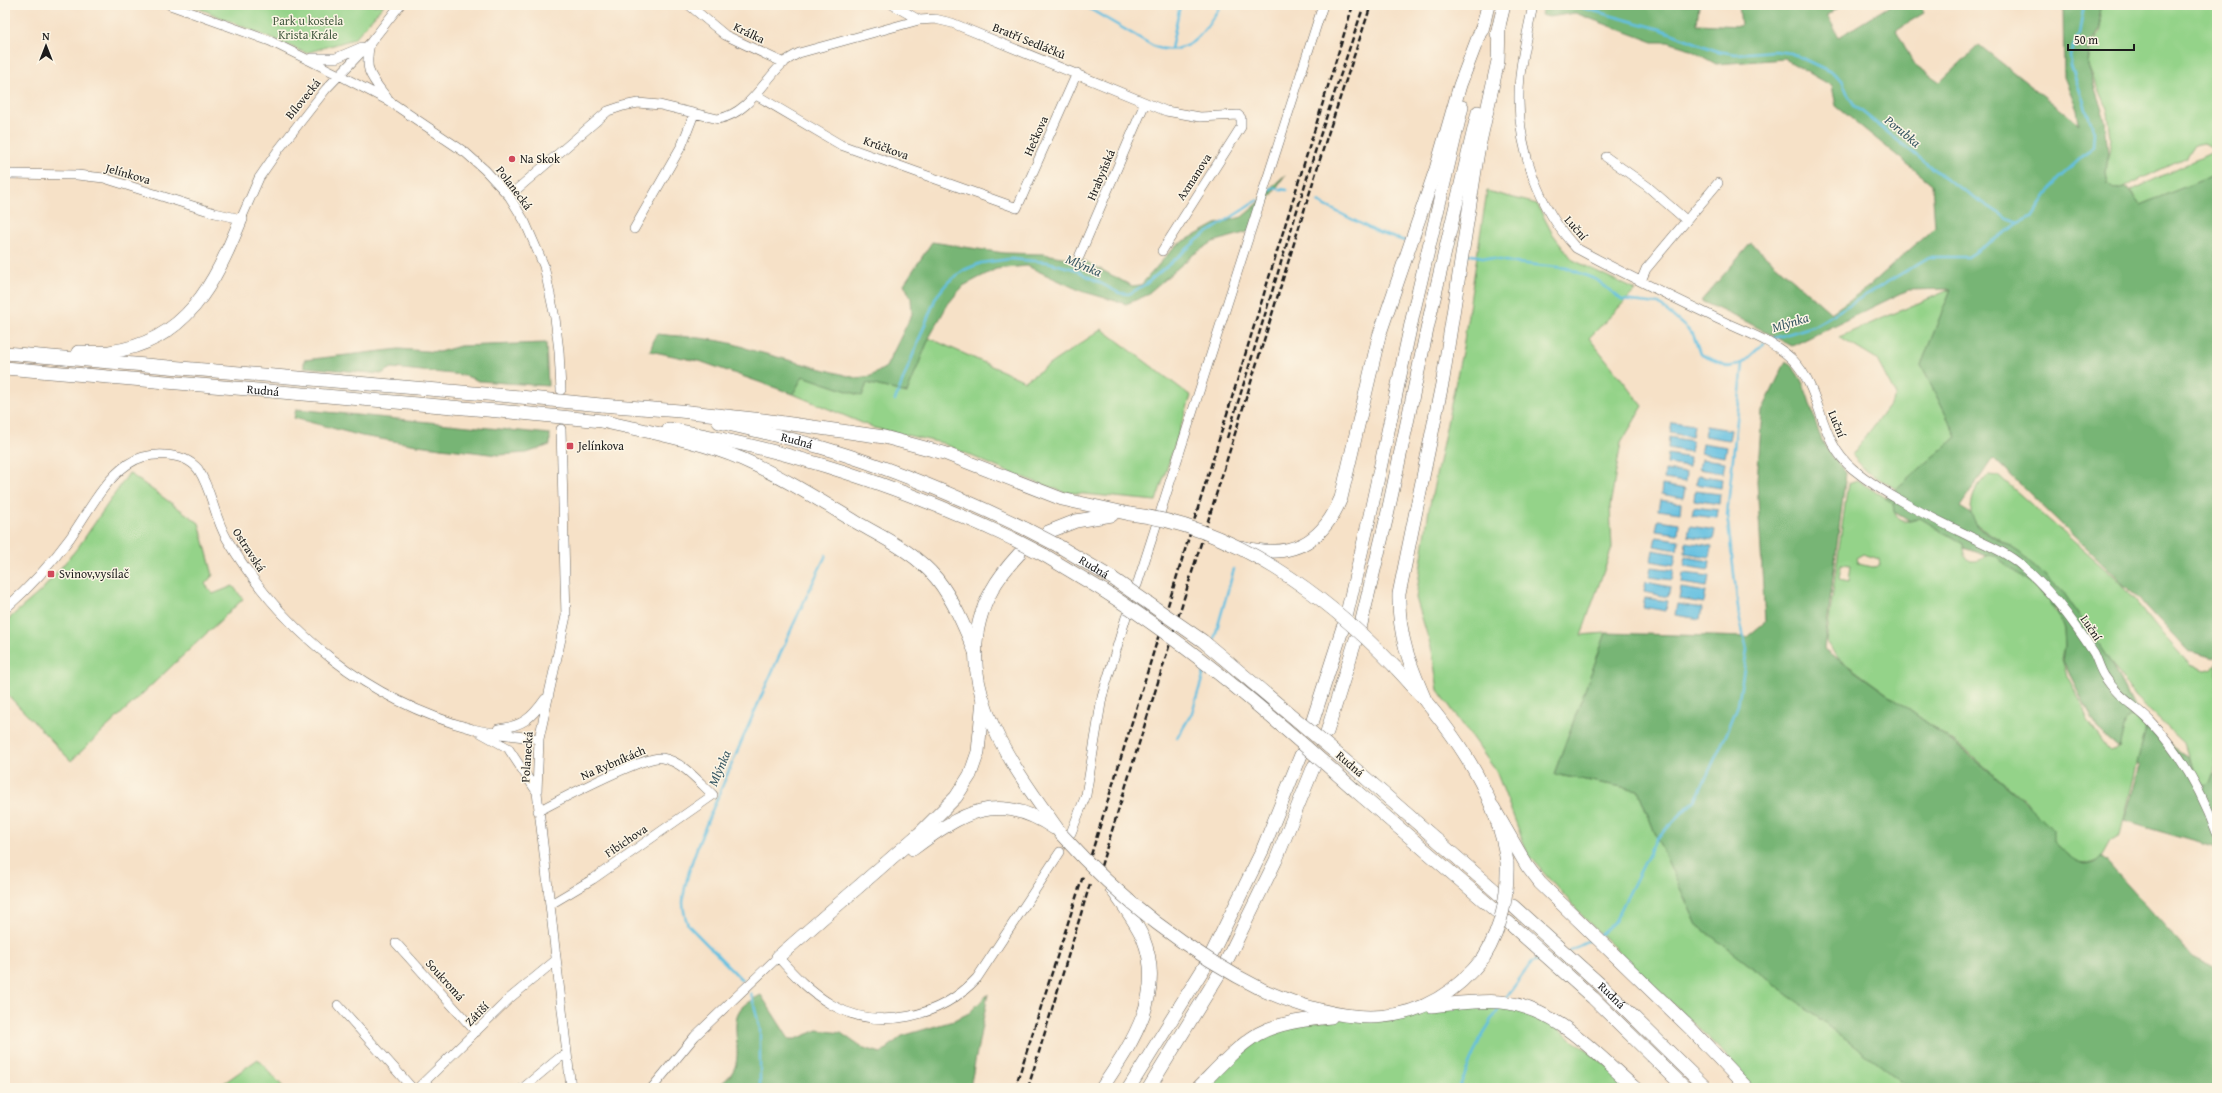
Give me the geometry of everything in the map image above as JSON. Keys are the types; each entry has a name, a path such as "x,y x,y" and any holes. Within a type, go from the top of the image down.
{"highway":[{"path":"1347,612 1370,515 1414,310 1488,5"},
{"path":"1361,624 1387,516 1431,311 1504,5"},
{"path":"1229,544 1253,550 1282,550 1304,544 1314,538 1329,523 1341,498 1379,336 1436,169 1460,85 1484,22"},
{"path":"1426,702 1408,659 1400,631 1399,594 1435,426 1477,159 1498,61 1499,26"},
{"path":"51,357 68,352 109,352 131,346 151,339 182,320 206,293 241,218"},
{"name":"Rudná","path":"5,353 520,397 601,405 715,421 825,449 934,486 1057,545 1112,578 1202,641 1361,774 1500,895"},
{"name":"Rudná","path":"5,368 602,421 712,436 797,456 856,474 926,500 1013,539 1044,555 1104,591 1194,653 1294,736 1496,911"},
{"path":"601,405 756,419 884,437 944,453 1062,499 1130,514 1159,518 1188,526 1229,544 1275,569 1329,606 1368,640 1395,667 1426,702 1460,746 1527,866 1540,884 1691,1029 1747,1088"},
{"path":"602,421 704,446 742,459 898,546 921,564 936,579 956,610 976,654 983,699 989,717 1004,749 1044,816 1066,833 1110,886 1143,938 1151,972 1150,992 1141,1025 1102,1088"},
{"path":"1048,532 1090,518 1130,514"},
{"path":"976,654 981,620 991,592 1019,554"},
{"path":"1313,720 1343,627"},
{"path":"1327,732 1356,639"},
{"path":"778,957 939,816 964,786 978,752 983,699"},
{"path":"1212,953 1262,851 1301,755"},
{"path":"1226,962 1276,860 1314,766"},
{"path":"1424,1007 1450,992 1472,972 1484,957 1494,938 1503,915 1507,887 1507,862 1502,833 1493,807"},
{"path":"846,899 952,822 972,812 983,809 1006,808 1044,816"},
{"path":"1110,886 1182,942 1224,969 1265,991 1307,1008 1342,1016"},
{"name":"Rudná","path":"1513,906 1614,996 1706,1088"},
{"name":"Rudná","path":"1508,922 1593,998 1685,1088"},
{"path":"1129,1088 1205,966"},
{"path":"1149,1088 1219,974"},
{"path":"1198,1088 1225,1061 1258,1034 1285,1024 1342,1016 1392,1015 1424,1007 1486,1001 1508,1003 1536,1011 1568,1029 1635,1088"}],"street":[{"name":"Polanecká","path":"170,5 270,41 339,74 389,101 466,153 485,170 509,196 531,234 548,280 559,351 561,390"},
{"name":"Bílovecká","path":"241,218 255,186 265,169 339,74 371,42 400,5"},
{"name":"Králka","path":"689,5 725,35 784,63"},
{"path":"893,5 919,20"},
{"path":"1136,585 1323,5"},
{"name":"Luční","path":"1533,5 1522,63 1519,96 1521,127 1532,172 1555,223 1576,248 1748,332 1784,354 1797,364 1805,376 1833,447 1851,468 1892,494 2021,564 2042,585 2071,620 2095,655 2105,677 2123,700 2140,712 2179,757 2195,783 2217,833"},
{"name":"Bratří Sedláčků","path":"509,196 608,111 638,103 660,105 718,119 725,118 745,108 784,63 799,53 919,20 935,20 952,23 1076,73 1145,103 1186,115 1200,117 1238,115"},
{"path":"305,58 336,58 353,52 371,42"},
{"path":"371,42 366,60 369,74 389,101"},
{"name":"Hečkova","path":"1017,208 1076,73"},
{"name":"Krůčkova","path":"756,94 841,145 1017,208"},
{"name":"Hrabyňská","path":"1079,257 1145,103"},
{"path":"634,229 682,145 694,114"},
{"name":"Axmanova","path":"1162,251 1241,127 1242,121 1238,115"},
{"path":"1606,157 1647,186 1686,220"},
{"name":"Jelínkova","path":"5,174 77,175 104,178 215,213 241,218"},
{"path":"1641,281 1646,269 1718,183"},
{"name":"Polanecká","path":"561,429 566,616 539,739 537,792 571,1088"},
{"name":"Ostravská","path":"5,610 45,570 104,490 122,469 142,458 158,455 178,456 193,464 198,469 221,529 248,572 271,603 311,643 358,678 392,698 431,715 474,729 539,739"},
{"path":"1066,833 1086,795 1102,697 1126,617"},
{"path":"474,729 510,728 524,723 536,713 547,697"},
{"path":"474,729 508,748 537,792"},
{"name":"Na Rybníkách","path":"538,811 646,760 661,758 678,764 713,795"},
{"name":"Fibichova","path":"551,904 593,878 713,795"},
{"path":"652,1088 695,1036 778,957 813,993 844,1011 858,1016 884,1019 911,1017 923,1013 954,997 968,988 977,978 1060,852"},
{"name":"Soukromá","path":"396,944 476,1032"},
{"name":"Zátiší","path":"418,1088 510,998 556,960"},
{"path":"338,1005 412,1088"},
{"path":"524,1088 558,1058 567,1054"}],"green space":[{"name":"Park u kostela Krista Krále","path":"191,5 384,5 354,39 306,53"},
{"path":"1543,5 1699,5 1697,24 1741,26 1739,5 1843,5 1827,15 1839,37 1891,5 1920,5 1924,13 1896,30 1914,64 1940,82 1979,45 2079,124 2077,109 2064,77 2063,5 2098,5 2100,29 2089,47 2088,66 2105,120 2108,155 2106,173 2108,185 2114,189 2126,187 2140,205 2217,174 2217,649 2214,659 2189,652 2149,609 1993,458 1960,507 1971,514 1978,527 2020,553 2064,593 2109,659 2144,726 2136,717 2130,717 2125,723 2119,748 2097,729 2063,661 2065,647 2064,629 2057,611 2037,588 1995,556 1986,556 1964,548 1963,544 1920,518 1909,521 1894,512 1893,503 1885,498 1957,437 1921,365 1951,289 1908,290 1792,346 1747,322 1701,301 1751,243 1831,313 1868,287 1935,227 1932,184 1836,106 1832,86 1785,59 1716,64 1687,48 1668,42 1653,42 1575,13 1549,17 1541,15"},
{"path":"2099,5 2217,5 2217,145 2211,147 2204,143 2194,145 2187,157 2122,188 2114,189 2108,185 2106,173 2111,138 2108,112 2088,66 2090,51 2101,30"},
{"path":"2217,150 2217,174 2140,205 2130,191"},
{"path":"1285,175 1259,214 1258,229 1213,242 1194,254 1145,296 1126,304 1081,291 1027,266 996,269 963,286 948,304 929,338 907,393 867,383 862,396 803,376 793,394 702,362 650,351 656,334 717,340 856,378 871,376 886,367 912,314 911,298 904,284 932,242 1004,253 1044,254 1085,261 1132,286 1141,285 1175,246 1216,224 1242,217 1260,202 1267,191"},
{"path":"1487,191 1537,204 1552,233 1573,260 1636,290 1589,338 1643,406 1621,443 1610,506 1612,548 1581,635 1606,633 1554,774 1638,790 1657,838 1697,925 1910,1088 1752,1088 1731,1060 1586,920 1528,854 1496,771 1438,690 1432,651 1416,598 1429,509 1463,347"},
{"path":"1951,289 1921,365 1957,437 1896,489 1866,471 1852,455 1896,396 1877,360 1839,337"},
{"path":"1102,329 1191,396 1156,501 1064,492 1008,472 942,443 874,428 793,394 803,376 862,396 867,383 907,393 929,338 1025,381"},
{"path":"546,343 548,386 479,381 463,375 392,368 381,374 304,367 304,360 399,349 439,352 460,346"},
{"path":"1786,361 1800,377 1823,443 1846,473 1824,649 1943,735 2000,780 2053,830 2053,842 2069,856 2082,863 2088,864 2095,862 2101,857 2106,861 2193,957 2217,969 2217,1088 1910,1088 1697,925 1657,838 1638,790 1554,774 1606,633 1747,637 1765,622 1757,481 1762,411"},
{"path":"296,409 550,434 550,445 527,453 498,455 417,445 362,436 294,418"},
{"path":"129,473 199,523 213,575 205,584 213,594 233,586 243,599 71,761 5,692 5,622 42,590 79,546"},
{"path":"1990,475 1999,476 2122,584 2157,628 2190,665 2205,670 2211,669 2217,664 2217,744 2214,773 2211,782 2204,785 2202,783 2188,756 2184,743 2135,697 2064,593 2020,553 1974,523 1971,511 1973,496 1980,483"},
{"path":"1857,480 1893,503 1895,514 1900,520 1909,521 1920,518 1963,544 1966,556 1971,561 1978,560 1989,555 1995,556 2037,588 2057,614 2064,629 2065,647 2062,659 2067,676 2082,703 2087,720 2109,751 2119,748 2125,723 2130,717 2136,717 2146,728 2120,835 2110,841 2100,859 2090,863 2075,862 2053,842 2025,801 1969,753 1839,659 1826,642 1848,483","holes":["1863,554 1879,559 1880,566 1873,567 1858,564 1856,558","1841,564 1851,565 1849,582 1839,580"]},
{"path":"2146,728 2188,757 2204,785 2211,782 2214,773 2217,775 2217,848 2124,821 2140,766 2137,764"},
{"path":"988,994 970,1088 715,1088 729,1076 736,1064 736,1021 738,1013 744,1005 761,995 789,1039 796,1039 818,1030 841,1033 861,1047 881,1053 902,1036 953,1021 969,1013"},
{"path":"1466,1002 1536,1011 1635,1088 1460,1088 1468,1066 1459,1088 1198,1088 1272,1028"},
{"path":"258,1059 284,1088 217,1088"}],"water":[{"path":"1672,422 1694,425 1692,437 1670,433"},
{"path":"1706,426 1731,430 1729,440 1704,436"},
{"path":"1669,437 1692,441 1690,452 1668,448"},
{"path":"1702,443 1727,447 1725,457 1701,453"},
{"path":"1668,454 1690,458 1689,467 1667,464"},
{"path":"1701,459 1725,462 1723,473 1699,469"},
{"path":"1665,470 1686,473 1685,482 1664,479"},
{"path":"1698,475 1722,479 1721,488 1696,484"},
{"path":"1662,485 1685,489 1683,498 1661,494"},
{"path":"1695,491 1720,494 1719,504 1694,500"},
{"path":"1660,500 1681,503 1680,513 1658,510"},
{"path":"1694,507 1718,510 1717,518 1692,515"},
{"path":"1658,520 1679,523 1678,534 1656,531"},
{"path":"1690,526 1715,530 1713,540 1688,536"},
{"path":"1656,537 1679,540 1677,550 1654,546"},
{"path":"1686,542 1712,546 1710,557 1685,553"},
{"path":"1653,550 1676,554 1674,565 1651,561"},
{"path":"1686,557 1710,561 1709,570 1684,566"},
{"path":"1651,567 1674,570 1672,580 1649,577"},
{"path":"1683,573 1709,576 1707,587 1682,583"},
{"path":"1646,582 1670,587 1668,597 1644,592"},
{"path":"1681,588 1706,592 1704,603 1679,599"},
{"path":"1645,598 1668,601 1666,611 1643,607"},
{"path":"1677,604 1702,608 1700,619 1675,615"}],"waterway":[{"name":"Porubka","path":"1083,5 1155,47 1167,49 1178,49 1195,40 1209,24 1221,5"},
{"path":"1171,49 1180,5"},
{"name":"Porubka","path":"1534,5 1543,7 1572,5 1660,29 1717,51 1735,54 1774,51 1791,53 1833,73 1842,80 1848,95 1855,106 1942,176 2008,219 2019,223 2032,217 2057,180 2093,147 2094,131 2071,66 2070,55 2079,34 2084,5"},
{"name":"Mlýnka","path":"1266,193 1272,188 1287,190"},
{"name":"Mlýnka","path":"895,400 936,297 948,282 964,270 981,263 1010,259 1047,262 1074,269 1119,293 1129,294 1146,284 1201,237 1258,200"},
{"name":"Mlýnka","path":"1318,202 1379,233 1405,241"},
{"name":"Mlýnka","path":"1768,340 1814,326 1929,257 1968,257 2019,223"},
{"name":"Mlýnka","path":"1466,254 1516,263 1567,268 1597,280 1622,300 1659,304 1693,334 1700,354 1729,367 1743,363 1764,343"},
{"path":"1599,935 1615,921 1657,838 1696,799 1726,735 1738,705 1747,650 1739,616 1727,515 1743,363"},
{"name":"Mlýnka","path":"742,980 688,925 684,914 683,905 685,888 688,873 699,841 774,668 826,555"},
{"path":"1213,643 1234,569"},
{"path":"1177,738 1192,713 1205,669"},
{"path":"1569,951 1593,939"},
{"path":"1505,999 1532,962 1543,959"},
{"name":"Mlýnka","path":"751,993 760,1029 760,1088"},
{"path":"1459,1088 1480,1039 1500,1007"}],"railway":[{"path":"1091,855 1353,5"},
{"path":"1227,438 1319,139 1364,5"},
{"path":"1101,866 1326,140 1371,5"},
{"path":"1015,1088 1083,876"},
{"path":"1028,1088 1090,884"}],"place":[{"name":"Na Skok","path":"512,159"},
{"name":"Jelínkova","path":"570,446"},
{"name":"Svinov,vysílač","path":"51,574"}]}
